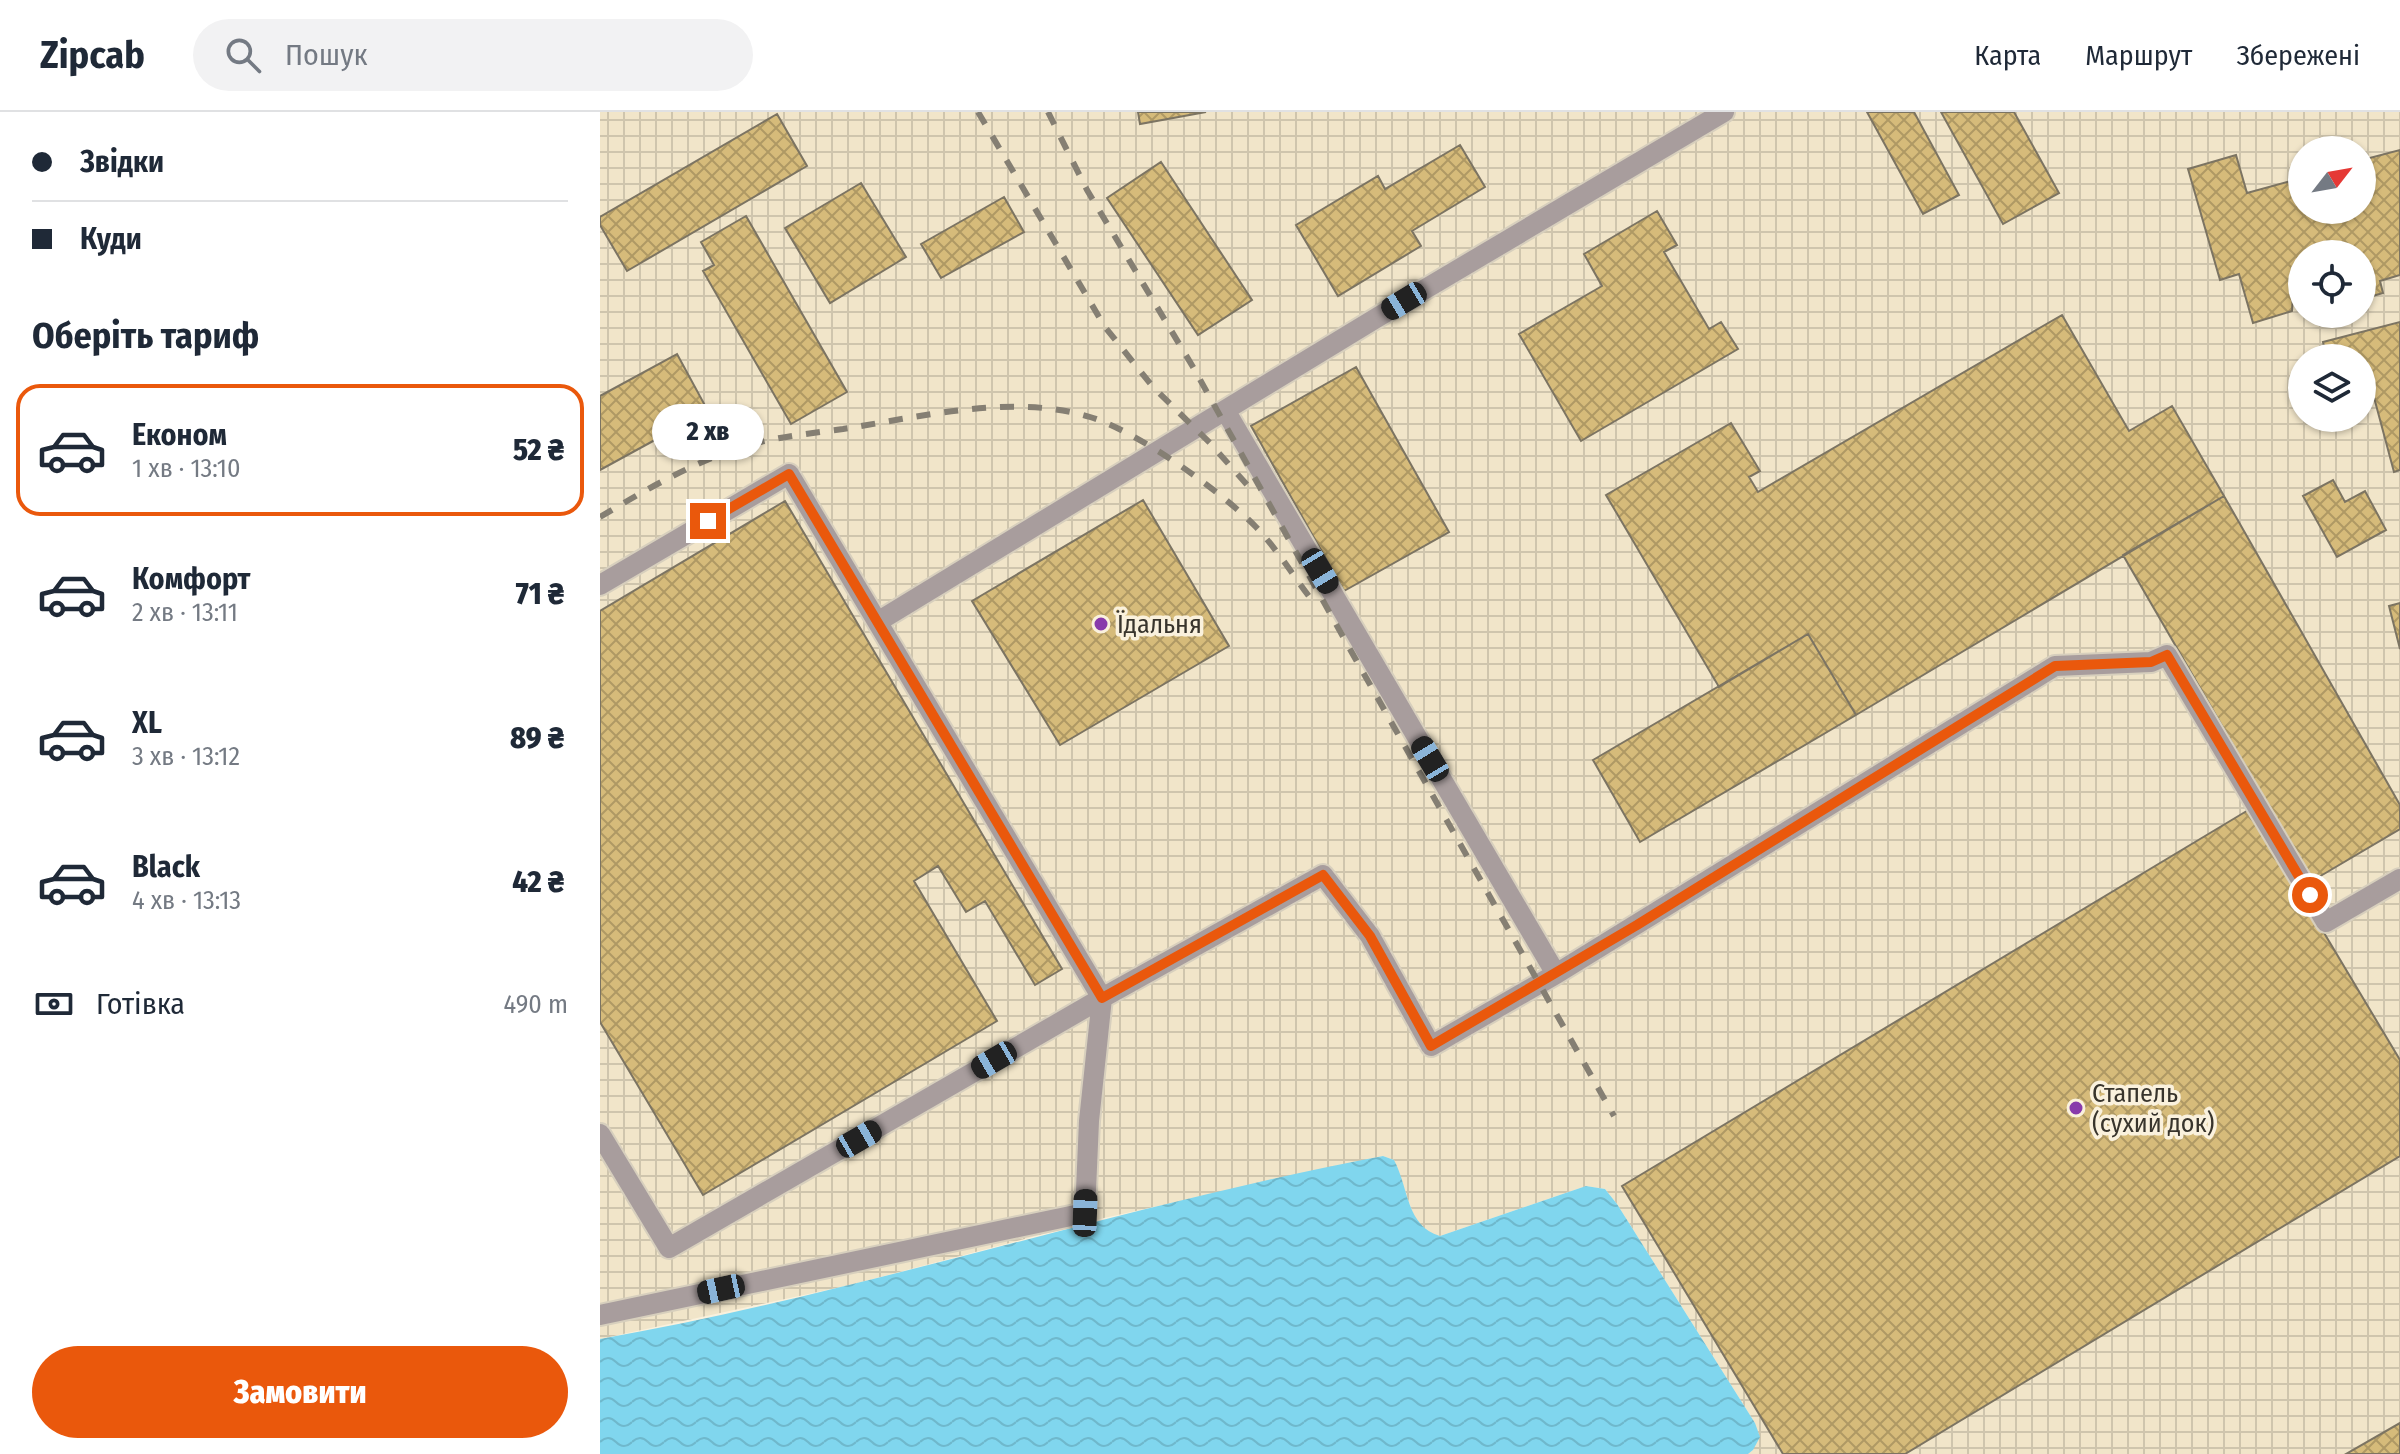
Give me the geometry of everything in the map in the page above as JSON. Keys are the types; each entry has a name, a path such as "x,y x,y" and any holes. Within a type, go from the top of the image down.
{"lane":[{"path":"879,621 1724,112"},
{"path":"1225,410 1556,974"},
{"path":"600,585 789,474 1102,998 1089,1121 1085,1213 600,1315"},
{"path":"600,1134 669,1248 1102,998 1323,875 1370,936 1431,1046 1556,974 2055,666 2151,662 2167,655 2326,922 2400,879"}],"shaded area":[{"path":"600,112 2400,112 2400,1454 1748,1454 1753,1450 1755,1423 1605,1189 1586,1186 1440,1236 1425,1232 1414,1216 1394,1160 1383,1156 1104,1218 850,1285 600,1339"}],"water":[{"path":"1383,1156 1394,1160 1414,1215 1429,1231 1440,1236 1586,1186 1605,1189 1755,1423 1760,1437 1753,1450 1748,1454 600,1454 600,1339 797,1298 1187,1199"}],"building":[{"path":"1138,112 1206,112 1140,124"},
{"path":"1867,112 1914,112 1959,195 1923,214"},
{"path":"1941,112 2014,112 2059,193 2003,224"},
{"path":"777,114 807,166 627,271 600,225 600,217"},
{"path":"1460,145 1485,187 1412,231 1421,246 1338,296 1296,225 1378,176 1385,189"},
{"path":"2400,150 2400,275 2380,281 2383,293 2376,295 2376,240 2288,240 2288,312 2253,323 2239,274 2220,280 2188,169 2236,155 2247,193 2288,182 2288,224 2376,224 2376,156"},
{"path":"1161,162 1252,300 1198,335 1107,198"},
{"path":"861,183 906,257 830,303 785,228"},
{"path":"1004,197 1024,232 941,278 921,244"},
{"path":"1657,211 1677,245 1664,252 1709,329 1721,322 1738,349 1581,441 1519,334 1602,286 1584,254"},
{"path":"746,216 847,392 791,424 703,271 714,265 701,242"},
{"path":"2062,315 2129,431 2172,406 2224,496 1856,715 1808,634 1719,687 1606,495 1731,423 1760,471 1749,477 1758,492"},
{"path":"2400,322 2400,470 2394,472 2376,405 2376,344 2323,342"},
{"path":"677,354 708,411 600,470 600,396"},
{"path":"1356,367 1449,532 1344,591 1251,426"},
{"path":"2333,480 2345,502 2365,491 2386,530 2337,557 2303,496"},
{"path":"2224,496 2400,805 2400,829 2312,881 2123,555"},
{"name":"Їдальня","path":"1143,500 1229,646 1060,745 972,601"},
{"path":"785,501 1062,969 1035,985 985,901 966,912 938,866 914,881 997,1021 703,1195 600,1022 600,611"},
{"path":"2400,603 2400,649 2389,606"},
{"path":"1808,634 1856,715 1640,842 1593,760"},
{"name":"Стапель (сухий док)","path":"2250,809 2400,1060 2400,1156 1905,1454 1783,1454 1622,1186"},
{"path":"2400,1423 2400,1454 2346,1454"}],"railway":[{"path":"978,112 1105,327 1153,387 1210,443 1256,495"},
{"path":"1048,112 1087,190 1193,367 1614,1116"},
{"path":"600,517 696,465 757,443 966,410 998,407 1060,410 1109,424 1154,448 1200,480 1256,527 1315,604"}],"place":[{"name":"Їдальня","path":"1101,624"},
{"name":"Стапель (сухий док)","path":"2076,1108"}],"route":[{"path":"708,521 789,474 1102,998 1323,875 1370,936 1431,1046 1637,925 2055,666 2151,662 2167,655 2310,895"}]}
